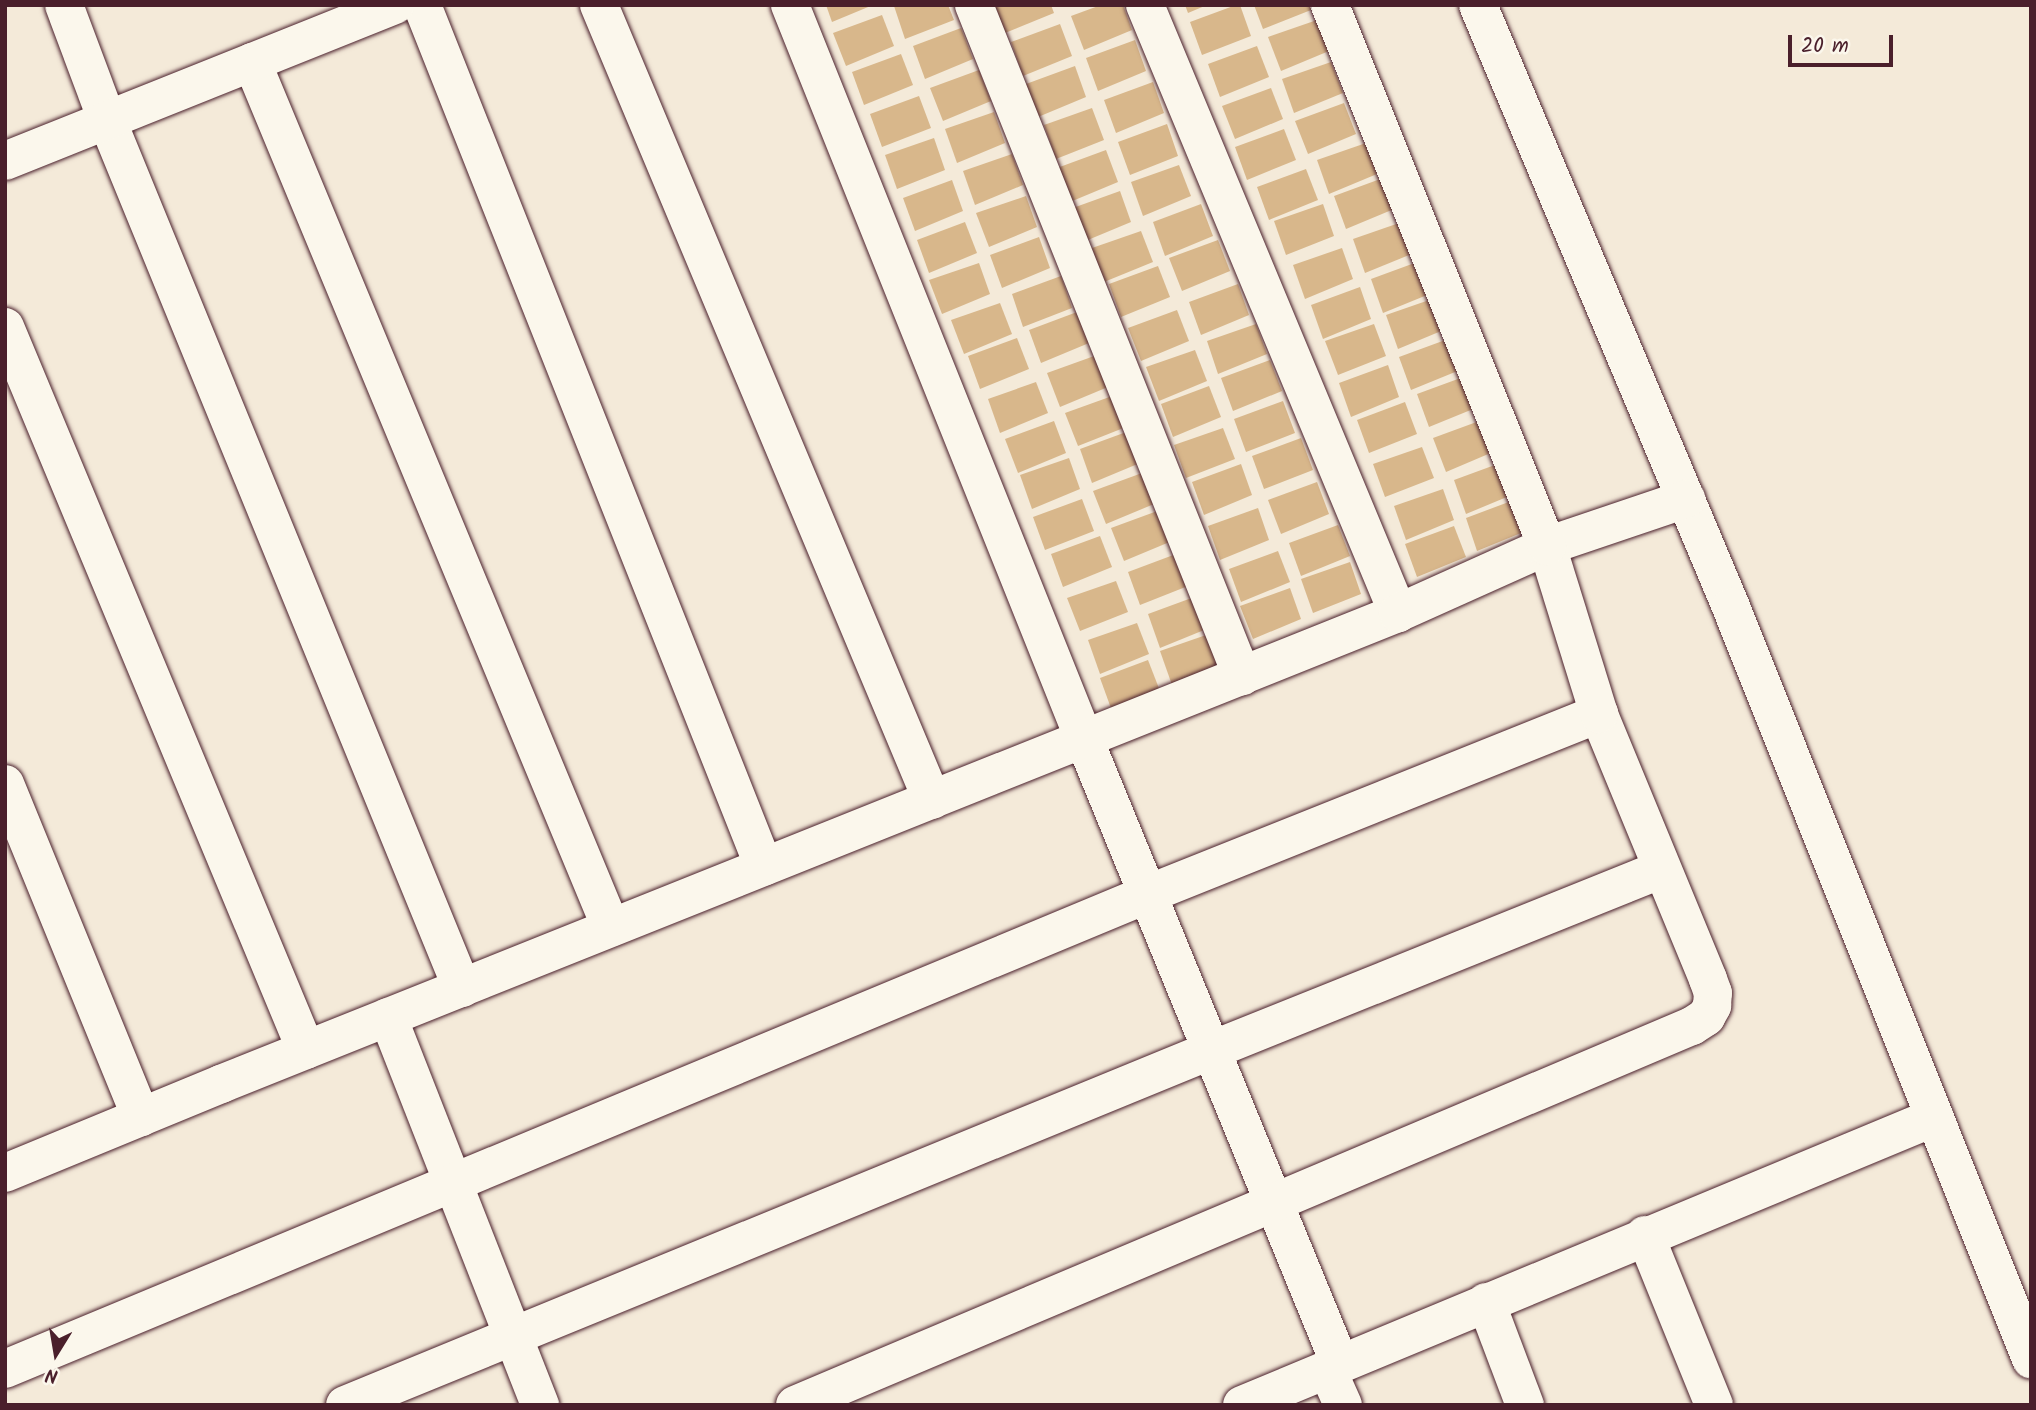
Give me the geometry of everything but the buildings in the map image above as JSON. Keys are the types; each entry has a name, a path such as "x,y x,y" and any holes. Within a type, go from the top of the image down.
{"street":[{"path":"64,5 107,120 462,988"},
{"path":"5,161 395,5"},
{"path":"422,5 764,867"},
{"path":"599,5 932,800"},
{"path":"790,5 1084,739 1275,1205 1334,1366 1343,1405"},
{"path":"974,5 1242,676"},
{"path":"1145,5 1398,613"},
{"path":"795,1405 1275,1205 1692,1026 1706,1017 1712,1006 1713,993 1599,714 1547,546 1330,5"},
{"path":"1478,5 1686,499 2031,1359"},
{"path":"252,62 611,928"},
{"path":"5,327 306,1050"},
{"path":"5,1173 1398,613 1547,546 1686,499"},
{"path":"5,1369 1147,894 1599,714"},
{"path":"5,784 141,1117"},
{"path":"345,1405 1662,869"},
{"path":"388,1017 540,1405"},
{"path":"1242,1405 1645,1235 1935,1117"},
{"path":"1645,1235 1714,1405"},
{"path":"1486,1302 1525,1405"}]}
